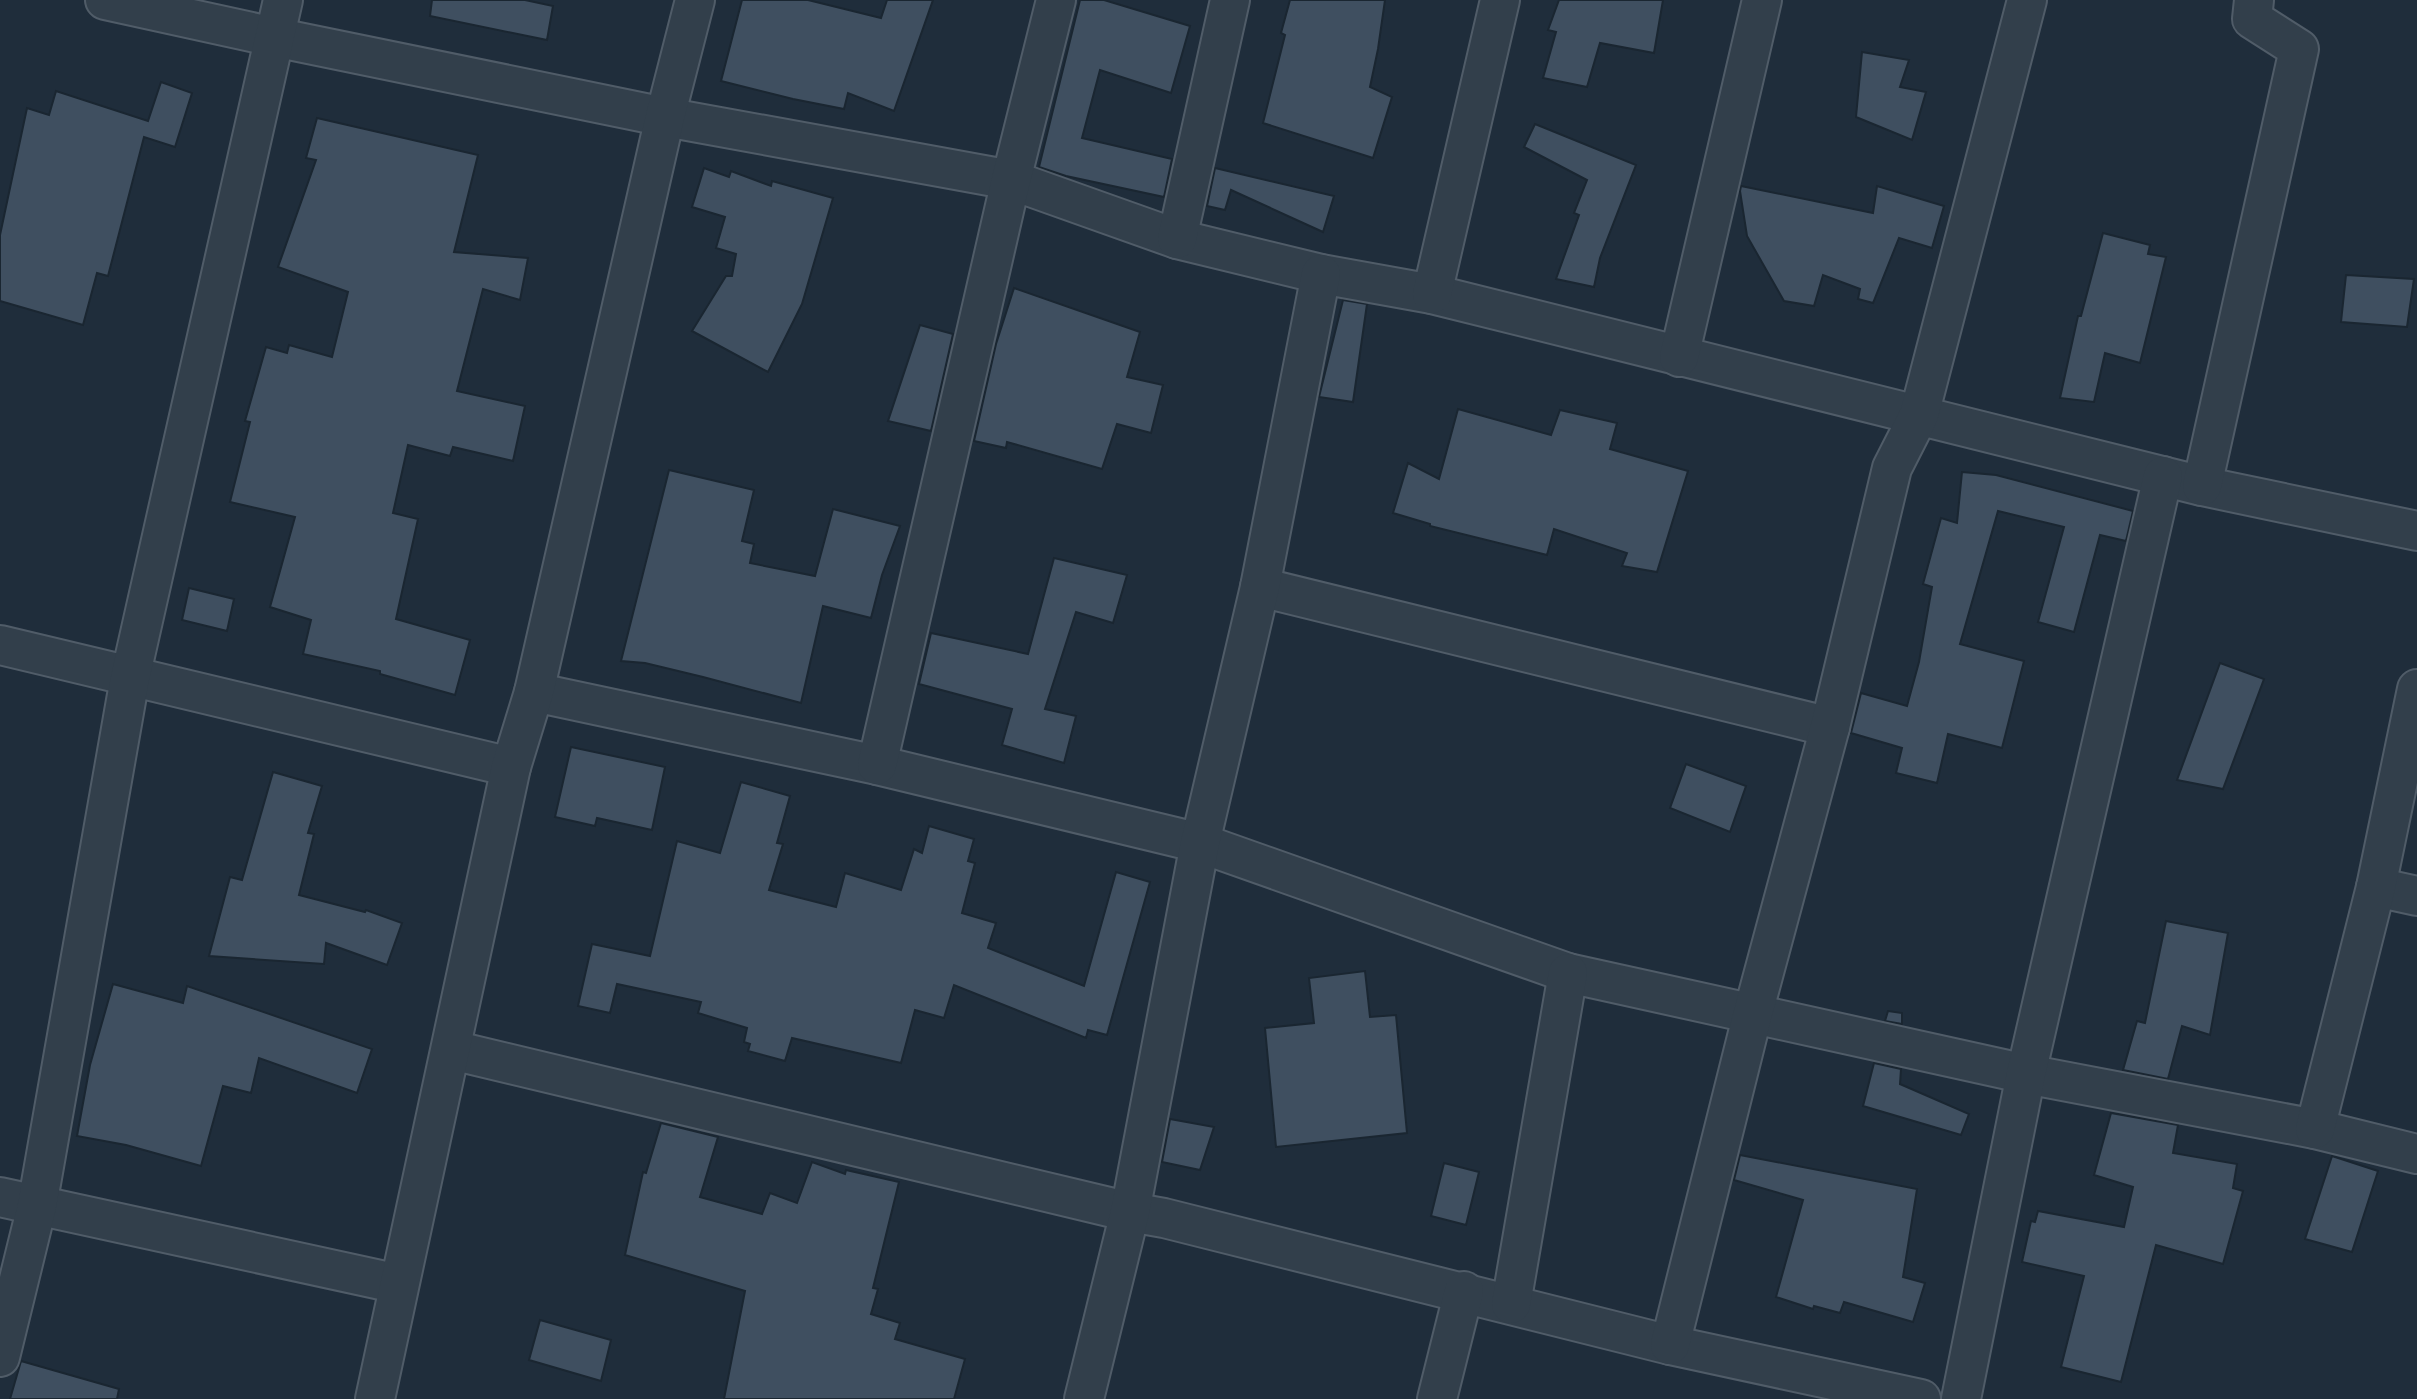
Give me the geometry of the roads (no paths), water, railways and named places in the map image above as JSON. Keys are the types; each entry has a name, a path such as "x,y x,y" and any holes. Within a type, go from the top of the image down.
{"street":[{"path":"105,0 665,117 1012,180 1177,239 1321,274 1432,294 2202,486 2417,531"},
{"path":"0,1357 37,1206 130,678 283,0"},
{"path":"378,1398 399,1284 452,1050 511,767 534,692 665,117 695,0"},
{"path":"877,765 1056,0"},
{"path":"1177,239 1230,0"},
{"path":"1432,294 1500,0"},
{"path":"1679,357 1762,0"},
{"path":"1670,1345 1753,1013 1830,727 1892,468 1919,415 2027,0"},
{"path":"2202,486 2299,49 2252,19 2254,0"},
{"path":"1084,1399 1130,1212 1200,843 1260,587 1321,274"},
{"path":"1961,1399 2026,1074 2163,476"},
{"path":"1260,587 1830,727"},
{"path":"0,645 511,767"},
{"path":"2315,1129 2376,887 2417,689"},
{"path":"534,692 877,765 1200,843 1568,973 2026,1074 2315,1129 2417,1154"},
{"path":"2376,887 2417,896"},
{"path":"1511,1304 1568,973"},
{"path":"452,1050 1164,1218 1464,1292 1670,1345 1781,1384 1921,1399"},
{"path":"0,1197 399,1284"},
{"path":"1437,1399 1464,1292"}]}
